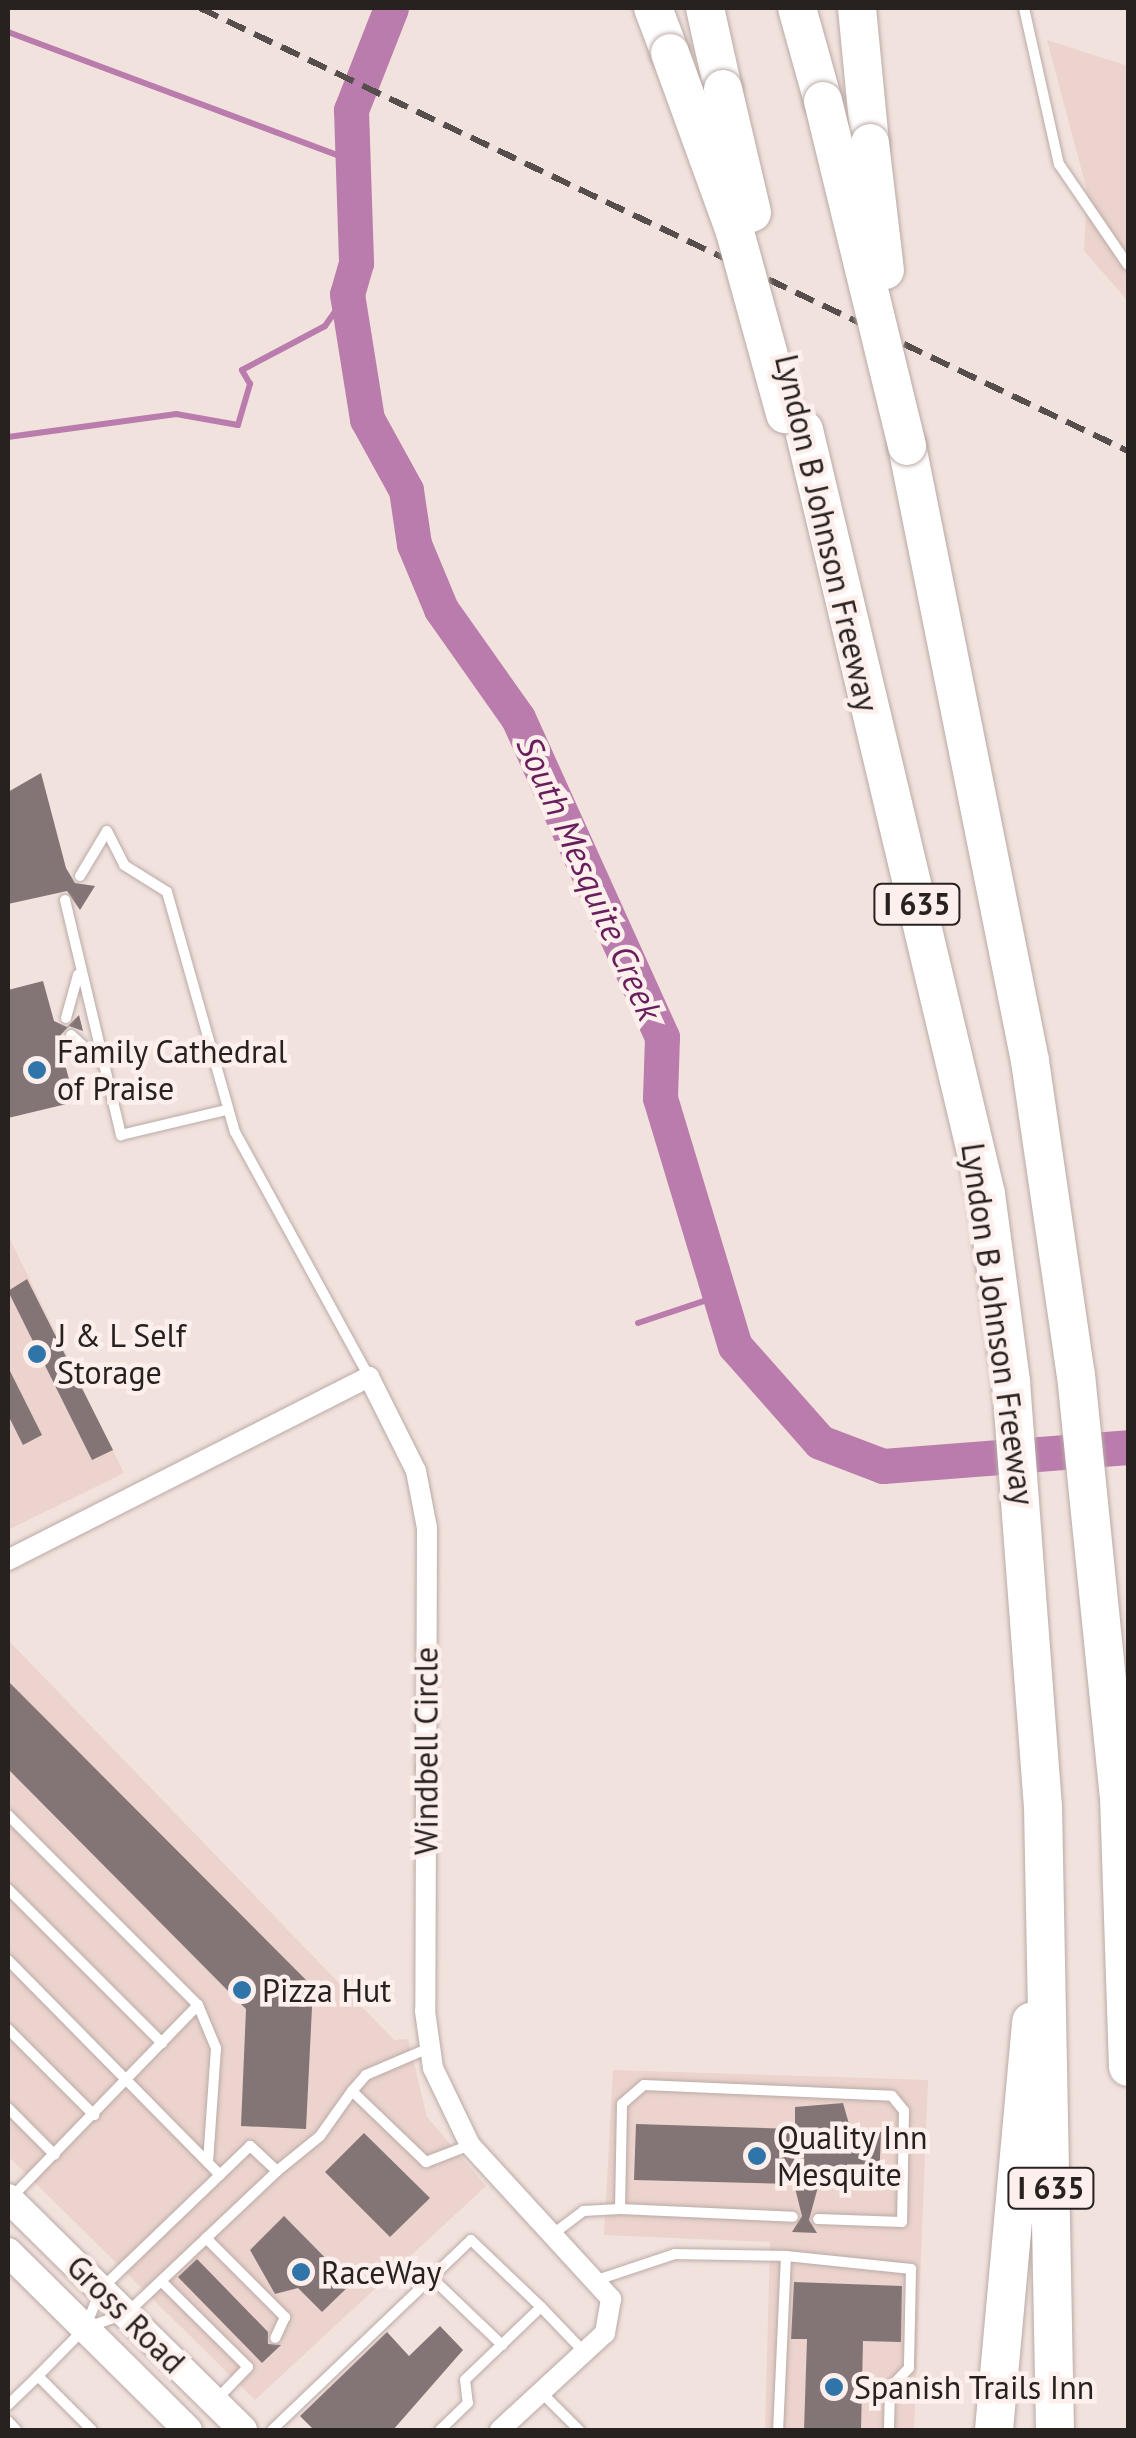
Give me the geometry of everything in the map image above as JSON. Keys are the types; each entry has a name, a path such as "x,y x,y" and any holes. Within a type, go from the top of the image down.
{"highway":[{"path":"653,8 735,232 794,422"},
{"name":"Lyndon B Johnson Freeway","path":"704,8 794,422 986,1194 1027,1542 1046,1946 1055,2430"},
{"name":"Lyndon B Johnson Freeway","path":"798,8 907,446 1030,1060 1076,1376 1092,1536 1128,1928 1128,2067"},
{"path":"857,8 907,446"},
{"path":"994,2430 1020,2082 1046,1946"}],"main road":[{"name":"Gross Road","path":"8,2199 242,2430"},
{"name":"Gross Road","path":"8,2252 188,2430"}],"street":[{"path":"8,1560 369,1377"},
{"name":"Windbell Circle","path":"369,1377 416,1472 427,1528 429,2048 470,2145 600,2279"},
{"path":"500,2430 612,2322 600,2279"}],"lane":[{"path":"1024,8 1059,164 1128,265"},
{"path":"80,876 107,831 124,865 166,892 226,1110 369,1377"},
{"path":"66,900 78,974 122,1135 226,1110"},
{"path":"66,1018 78,974"},
{"path":"71,1034 102,1063"},
{"path":"8,1814 198,2005 216,2048 208,2163"},
{"path":"8,1889 162,2043"},
{"path":"8,1960 220,2175"},
{"path":"8,2199 198,2005"},
{"path":"8,2029 94,2114"},
{"path":"85,2328 127,2313 277,2171 320,2136 366,2075 429,2048"},
{"path":"620,2209 622,2104 644,2085 892,2096 904,2111 902,2222 818,2219"},
{"path":"352,2092 426,2162 470,2145"},
{"path":"8,2108 55,2155"},
{"path":"8,2405 85,2328 102,2289 250,2146 277,2171"},
{"path":"553,2234 583,2210 793,2217"},
{"path":"206,2238 285,2317 275,2338"},
{"path":"272,2430 471,2240 584,2353"},
{"path":"600,2279 675,2254 786,2256 911,2269 910,2368 890,2388 888,2430"},
{"path":"778,2430 786,2256"},
{"path":"432,2278 502,2344"},
{"path":"161,2281 252,2362 214,2402"},
{"path":"440,2430 468,2403 465,2380 540,2307"},
{"path":"38,2376 92,2430"},
{"path":"540,2392 579,2430"},
{"path":"8,2421 16,2430"}],"shaded area":[{"path":"1047,40 1128,66 1128,301 1084,251 1087,191"},
{"name":"J & L Self Storage","path":"8,1235 124,1473 8,1530"},
{"path":"8,1640 394,2040 408,2039 427,2117 486,2186 255,2400 8,2156"},
{"path":"613,2070 928,2080 914,2430 765,2430 770,2242 604,2235"}],"building":[{"path":"41,773 66,868 75,883 95,886 80,910 67,891 8,904 8,792"},
{"name":"Family Cathedral of Praise","path":"43,981 54,1021 67,1027 79,1015 83,1031 69,1026 58,1038 75,1102 8,1118 8,990"},
{"path":"27,1279 113,1450 92,1460 8,1291"},
{"path":"8,1367 42,1435 23,1445 8,1415"},
{"path":"8,1681 313,1987 306,2129 241,2126 246,2009 8,1769"},
{"name":"Quality Inn Mesquite","path":"843,2103 851,2131 881,2132 879,2184 819,2183 809,2220 817,2233 792,2232 802,2216 794,2184 634,2180 636,2124 795,2129 795,2107"},
{"path":"364,2133 430,2198 390,2237 325,2172"},
{"name":"RaceWay","path":"284,2216 351,2284 322,2312 298,2288 275,2294 250,2250"},
{"name":"RaceWay","path":"197,2259 268,2332 268,2344 281,2345 262,2363 178,2277"},
{"name":"Spanish Trails Inn","path":"794,2282 902,2286 901,2342 863,2341 861,2430 804,2430 807,2339 791,2339"},
{"path":"440,2326 463,2350 393,2430 314,2430 300,2416 387,2332 409,2356"}],"waterway":[{"name":"South Mesquite Creek","path":"391,8 351,110 356,263 347,294 367,419 406,490 414,544 441,609 518,718 662,1037 660,1098 735,1346 820,1442 883,1466 1128,1447"},
{"path":"8,32 351,160"},
{"path":"8,437 176,414 238,425 250,384 242,370 325,326 347,294"},
{"path":"638,1323 725,1294"}],"railway":[{"path":"200,8 1128,451"}],"place":[{"name":"Family Cathedral of Praise","path":"37,1070"},
{"name":"J & L Self Storage","path":"37,1354"},
{"name":"Pizza Hut","path":"242,1990"},
{"name":"Quality Inn Mesquite","path":"757,2156"},
{"name":"RaceWay","path":"301,2272"},
{"name":"Spanish Trails Inn","path":"834,2387"}]}
